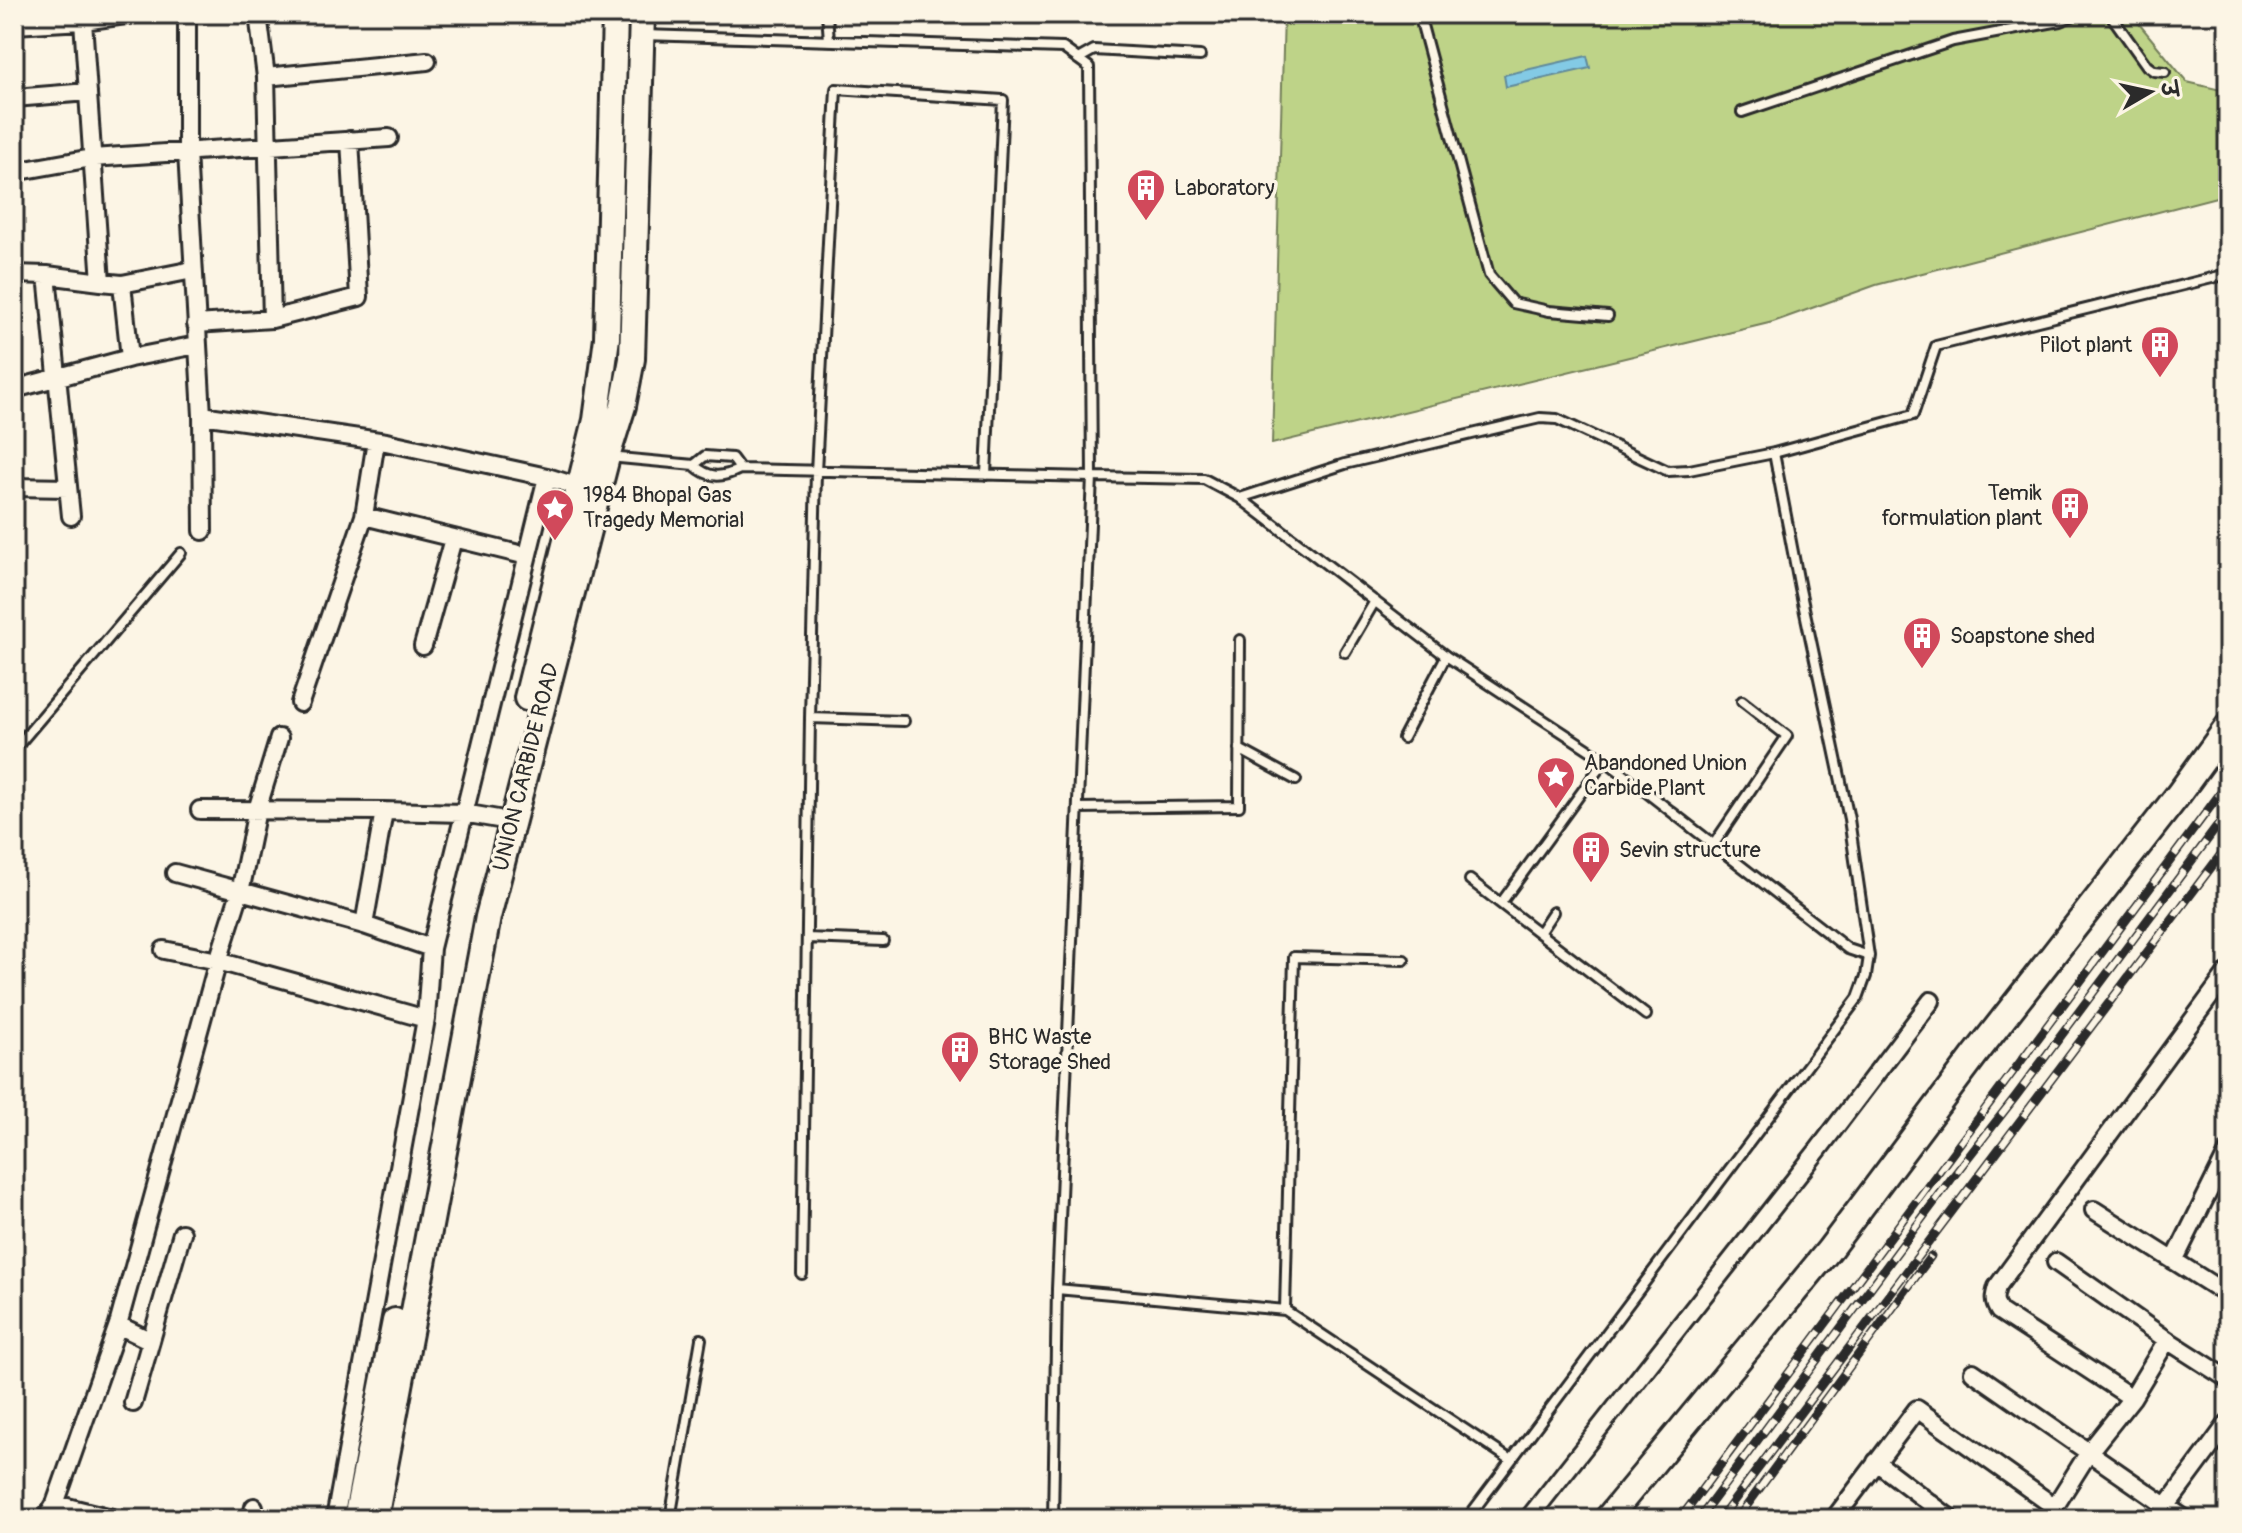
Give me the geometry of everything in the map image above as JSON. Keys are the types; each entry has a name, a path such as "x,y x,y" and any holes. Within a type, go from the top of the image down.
{"street":[{"path":"14,25 133,14"},
{"path":"187,14 187,152 202,415 203,531"},
{"path":"258,14 266,77 272,319"},
{"path":"83,21 101,282"},
{"name":"UNION CARBIDE ROAD","path":"375,1519 488,917 597,456 596,420 607,338 615,24"},
{"name":"UNION CARBIDE ROAD","path":"356,1519 481,883 579,487 623,406 632,359 642,24"},
{"path":"266,77 427,61"},
{"path":"14,98 88,92"},
{"path":"14,172 92,158 389,138"},
{"path":"196,324 272,319 359,297 350,140"},
{"path":"14,274 122,284 193,270"},
{"path":"47,275 71,516"},
{"path":"122,284 130,358"},
{"path":"14,389 130,358 197,345"},
{"path":"202,415 376,441 547,477 579,487"},
{"path":"300,703 364,516 376,441"},
{"path":"335,1519 426,1019 431,948 547,477"},
{"path":"14,487 68,488"},
{"path":"364,516 527,556"},
{"path":"423,646 453,539"},
{"path":"1607,1519 1829,1250 2228,726"},
{"path":"116,1519 50,1512 118,1325 218,961 240,892 257,810 279,738"},
{"path":"200,810 463,813 498,819"},
{"path":"364,925 384,811"},
{"path":"175,873 364,925 431,948"},
{"path":"164,950 218,961 426,1019"},
{"path":"2132,1398 1999,1311 1994,1296 1997,1287 2228,972"},
{"path":"1528,1519 1931,1001"},
{"path":"2174,1261 2228,1152"},
{"path":"2094,1210 2228,1295"},
{"path":"133,1403 182,1233"},
{"path":"2056,1262 2228,1379"},
{"path":"118,1325 151,1341"},
{"path":"1836,1518 1917,1409 2051,1513 2089,1452 2132,1398 2167,1340"},
{"path":"1973,1372 2089,1452 2162,1512 2185,1519"},
{"path":"2162,1512 2228,1423"},
{"path":"1876,1462 1951,1519"}],"lane":[{"path":"827,14 829,40"},
{"path":"1419,14 1489,275 1513,303 1549,311 1608,316"},
{"path":"1742,112 1953,41 2060,21 2077,14"},
{"path":"2110,14 2147,66 2154,71 2165,72"},
{"path":"615,24 829,40 1063,48 1089,67 1092,477 1057,1289 1053,1519"},
{"path":"1078,59 1094,50 1200,56"},
{"path":"802,1274 816,472 836,89 1003,100 986,475"},
{"path":"1240,498 1345,464 1540,418 1557,419 1668,471 1689,470 1774,453 1913,415 1936,346 2228,274"},
{"path":"1467,1519 1858,998 1866,976 1869,956 1849,819 1774,453"},
{"path":"597,456 694,465 704,474 727,476 740,469 1204,479 1240,498 1446,656 1605,760 1848,949 1869,956"},
{"path":"694,465 705,456 732,458 740,469"},
{"path":"14,750 181,553"},
{"path":"1345,652 1375,601"},
{"path":"1078,808 1239,806 1240,640"},
{"path":"1403,738 1446,656"},
{"path":"1714,844 1787,736 1742,701"},
{"path":"810,718 904,721"},
{"path":"1239,749 1296,780"},
{"path":"1501,903 1605,760"},
{"path":"1470,880 1646,1015"},
{"path":"1539,933 1553,912"},
{"path":"807,938 883,941"},
{"path":"1285,1310 1294,957 1404,960"},
{"path":"1057,1289 1285,1310 1511,1460"},
{"path":"670,1519 701,1339"}],"green space":[{"path":"1284,14 2131,14 2187,82 2221,90 2228,106 2228,194 1876,285 1773,322 1272,444"}],"water":[{"path":"1587,56 1590,68 1506,87 1504,75"}],"railway":[{"path":"1680,1519 2228,783"},
{"path":"1699,1519 2228,812"},
{"path":"1720,1519 2228,845"},
{"path":"1737,1519 1931,1256"}],"place":[{"name":"Laboratory","path":"1146,222"},
{"name":"Pilot plant","path":"2160,379"},
{"name":"Temik formulation plant","path":"2070,540"},
{"name":"1984 Bhopal Gas Tragedy Memorial","path":"555,542"},
{"name":"Soapstone shed","path":"1922,670"},
{"name":"Abandoned Union Carbide Plant","path":"1556,810"},
{"name":"Sevin structure","path":"1591,884"},
{"name":"BHC Waste Storage Shed","path":"960,1084"}]}
